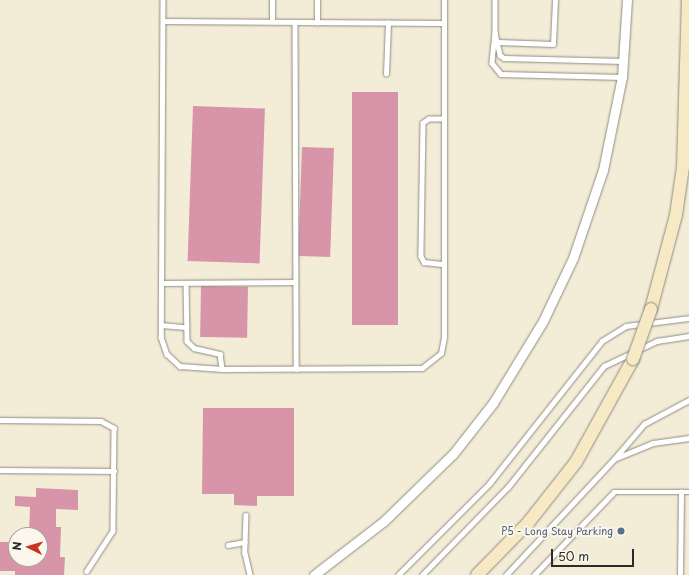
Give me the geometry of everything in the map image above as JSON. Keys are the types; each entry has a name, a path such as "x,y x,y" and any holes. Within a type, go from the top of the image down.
{"street":[{"path":"314,575 384,521 431,477 474,429 511,376 554,300 582,236 605,163 622,77 627,0"},
{"path":"477,575 528,524 576,462 633,359 651,309 676,215 683,167 688,0"}],"lane":[{"path":"163,0 161,325 163,346 173,361 189,369 422,368 430,365 444,345 444,0"},
{"path":"272,0 272,22"},
{"path":"317,0 317,23"},
{"path":"495,0 495,33 492,62 501,74 622,77"},
{"path":"498,42 552,44 556,0"},
{"path":"163,21 444,23"},
{"path":"295,23 296,369"},
{"path":"386,74 388,23"},
{"path":"495,33 500,55 504,58 623,61"},
{"path":"444,119 429,119 423,123 421,256 424,262 444,264"},
{"path":"162,283 295,282"},
{"path":"186,283 185,327 191,346 220,354 222,369"},
{"path":"398,575 489,484 602,341 626,326 689,318"},
{"path":"161,325 185,327"},
{"path":"422,575 508,487 604,366 657,341 689,336"},
{"path":"506,575 614,459 644,424 689,400"},
{"path":"0,420 108,422 116,436 112,536 87,571"},
{"path":"614,459 653,443 689,438"},
{"path":"0,470 114,471"},
{"path":"534,575 614,492 689,492"},
{"path":"680,575 681,492"},
{"path":"246,515 245,542 250,575"},
{"path":"228,545 245,542"}],"building":[{"path":"352,92 398,92 398,325 352,325"},
{"path":"193,106 265,109 260,263 188,261"},
{"path":"302,147 334,148 330,257 298,256"},
{"path":"201,286 248,287 247,338 200,337"},
{"path":"203,408 294,408 294,496 257,496 257,506 234,505 234,494 202,494"},
{"path":"36,488 78,490 78,510 56,509 56,527 61,527 60,557 65,557 64,575 15,575 15,571 0,571 0,542 8,542 8,567 48,567 48,527 29,527 30,507 15,506 15,496 36,497"}],"place":[{"name":"P5 - Long Stay Parking","path":"621,531"}]}
